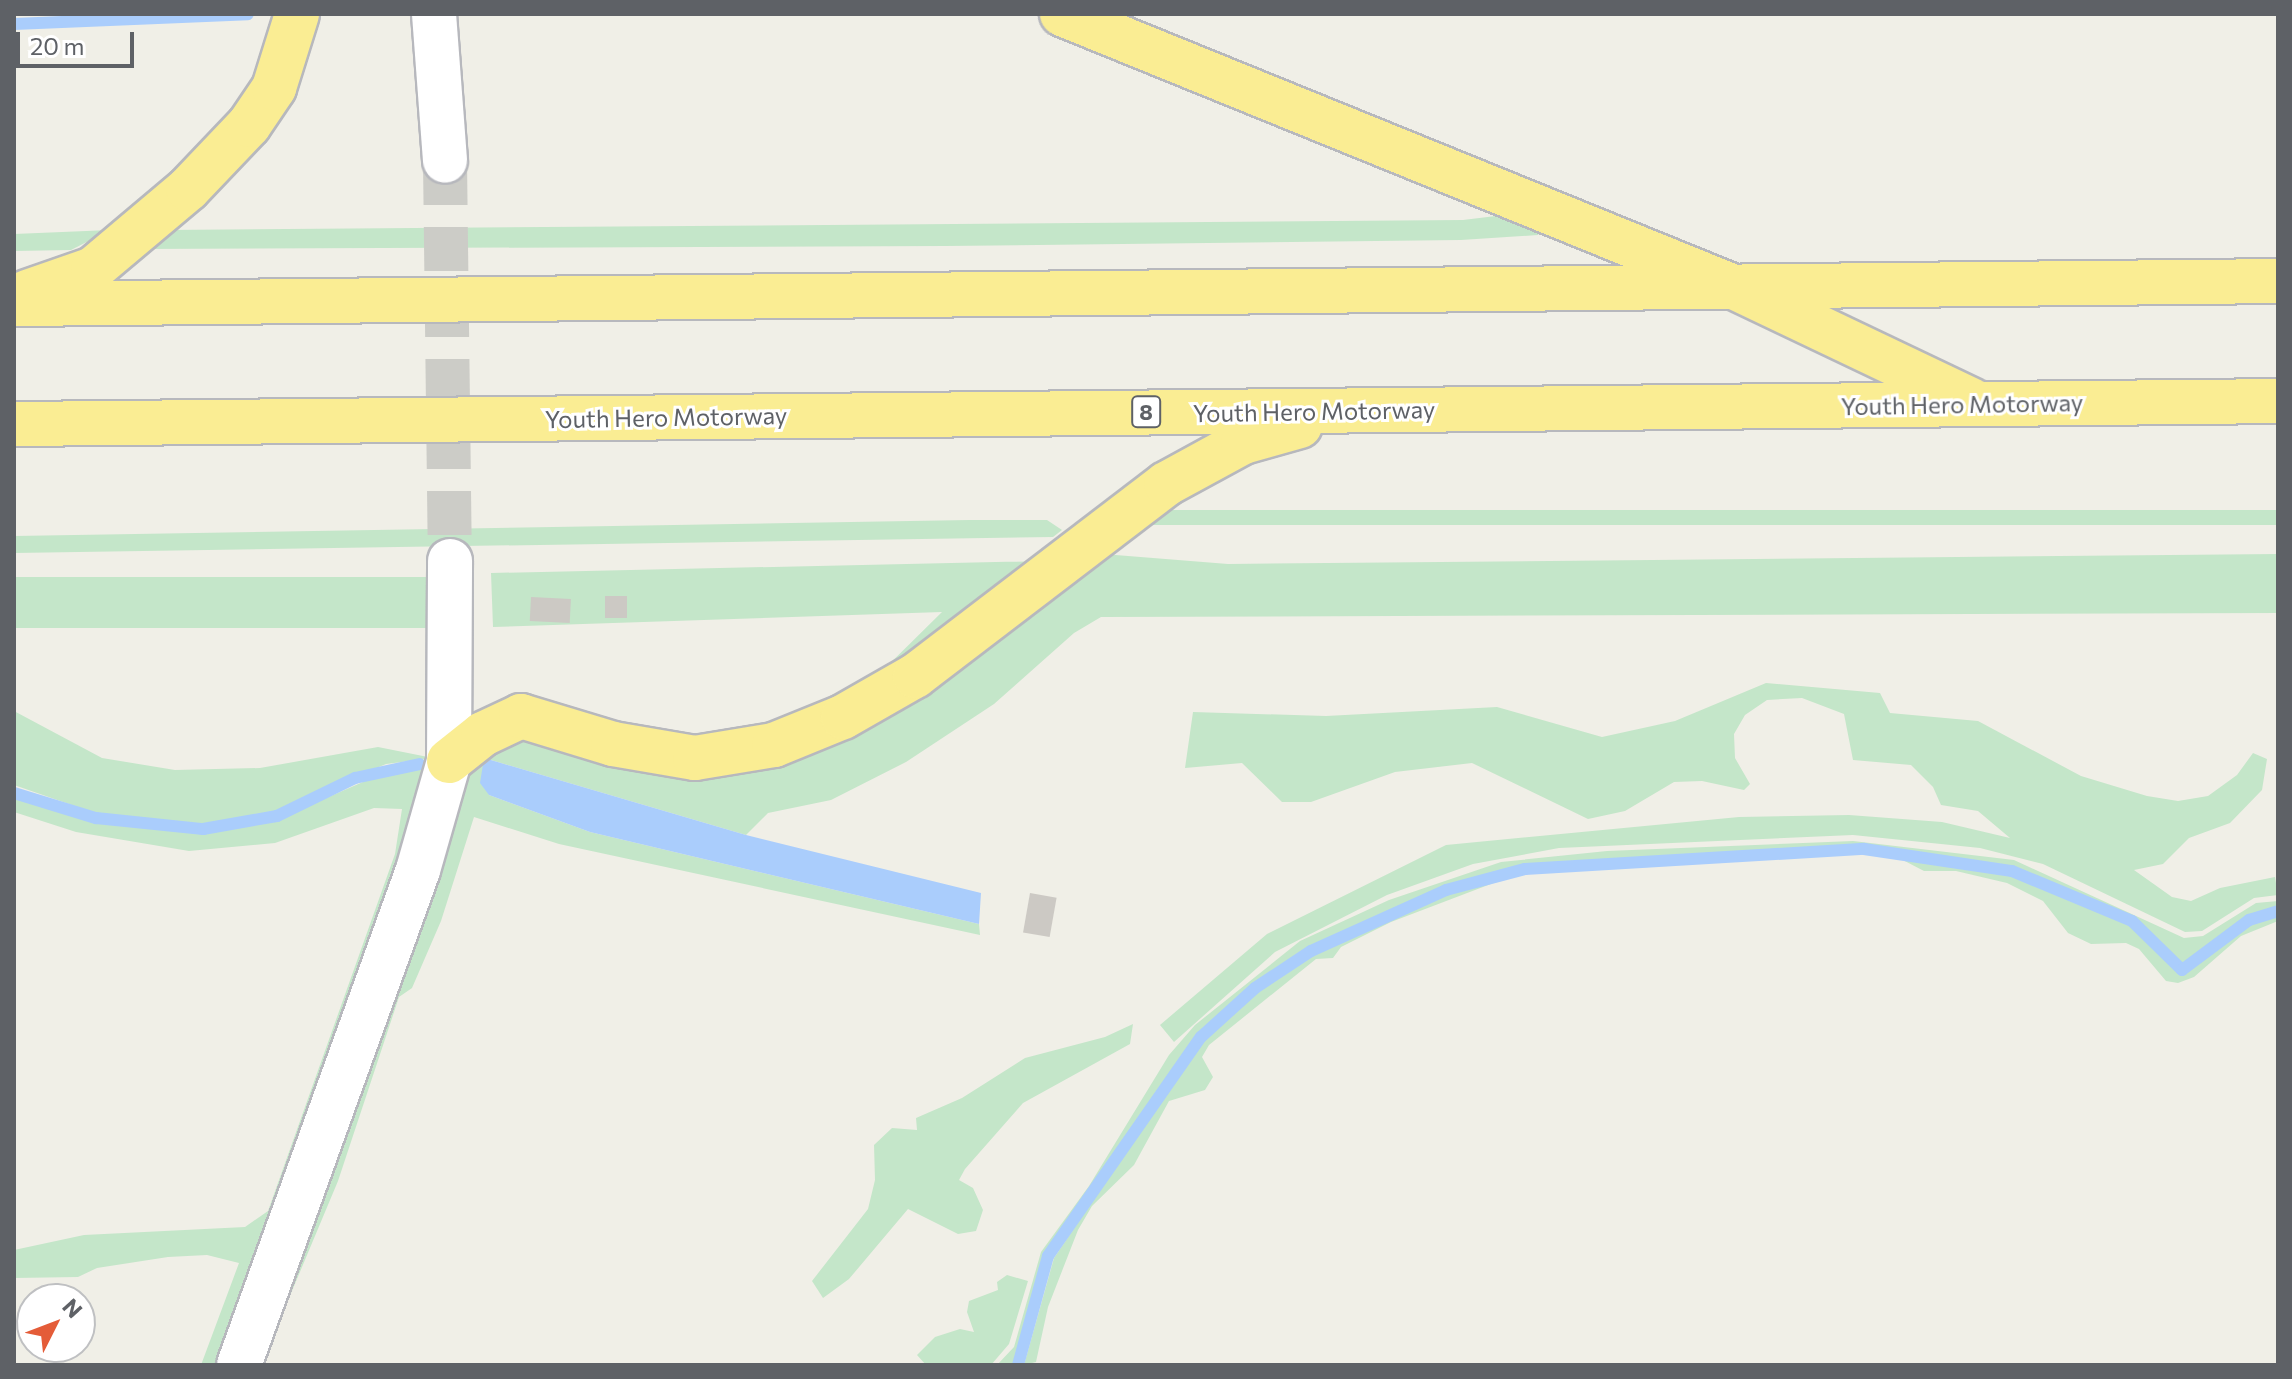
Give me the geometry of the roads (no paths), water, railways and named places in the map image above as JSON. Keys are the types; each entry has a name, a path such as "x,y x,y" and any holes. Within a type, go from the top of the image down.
{"highway":[{"path":"14,295 93,269 188,189 249,125 274,88 297,14"},
{"path":"1062,14 1734,287 1980,404"},
{"path":"14,304 2278,281"},
{"name":"Youth Hero Motorway","path":"14,424 2278,401"},
{"path":"449,761 483,734 521,716 613,744 695,758 774,745 843,717 915,676 1166,484 1243,442 1353,410"}],"street":[{"path":"434,14 445,161"},
{"path":"239,1365 418,870 449,761 450,561"}],"water":[{"path":"484,758 746,835 981,893 979,924 590,832 489,795 480,783"}],"waterway":[{"path":"14,24 248,14"},
{"path":"14,793 96,818 203,829 277,816 355,778 420,764"},
{"path":"1018,1365 1048,1256 1201,1037 1255,988 1311,951 1446,890 1525,869 1864,849 2012,871 2132,921 2182,970 2249,920 2278,911"}],"tunnel":[{"path":"445,161 450,561"}]}
